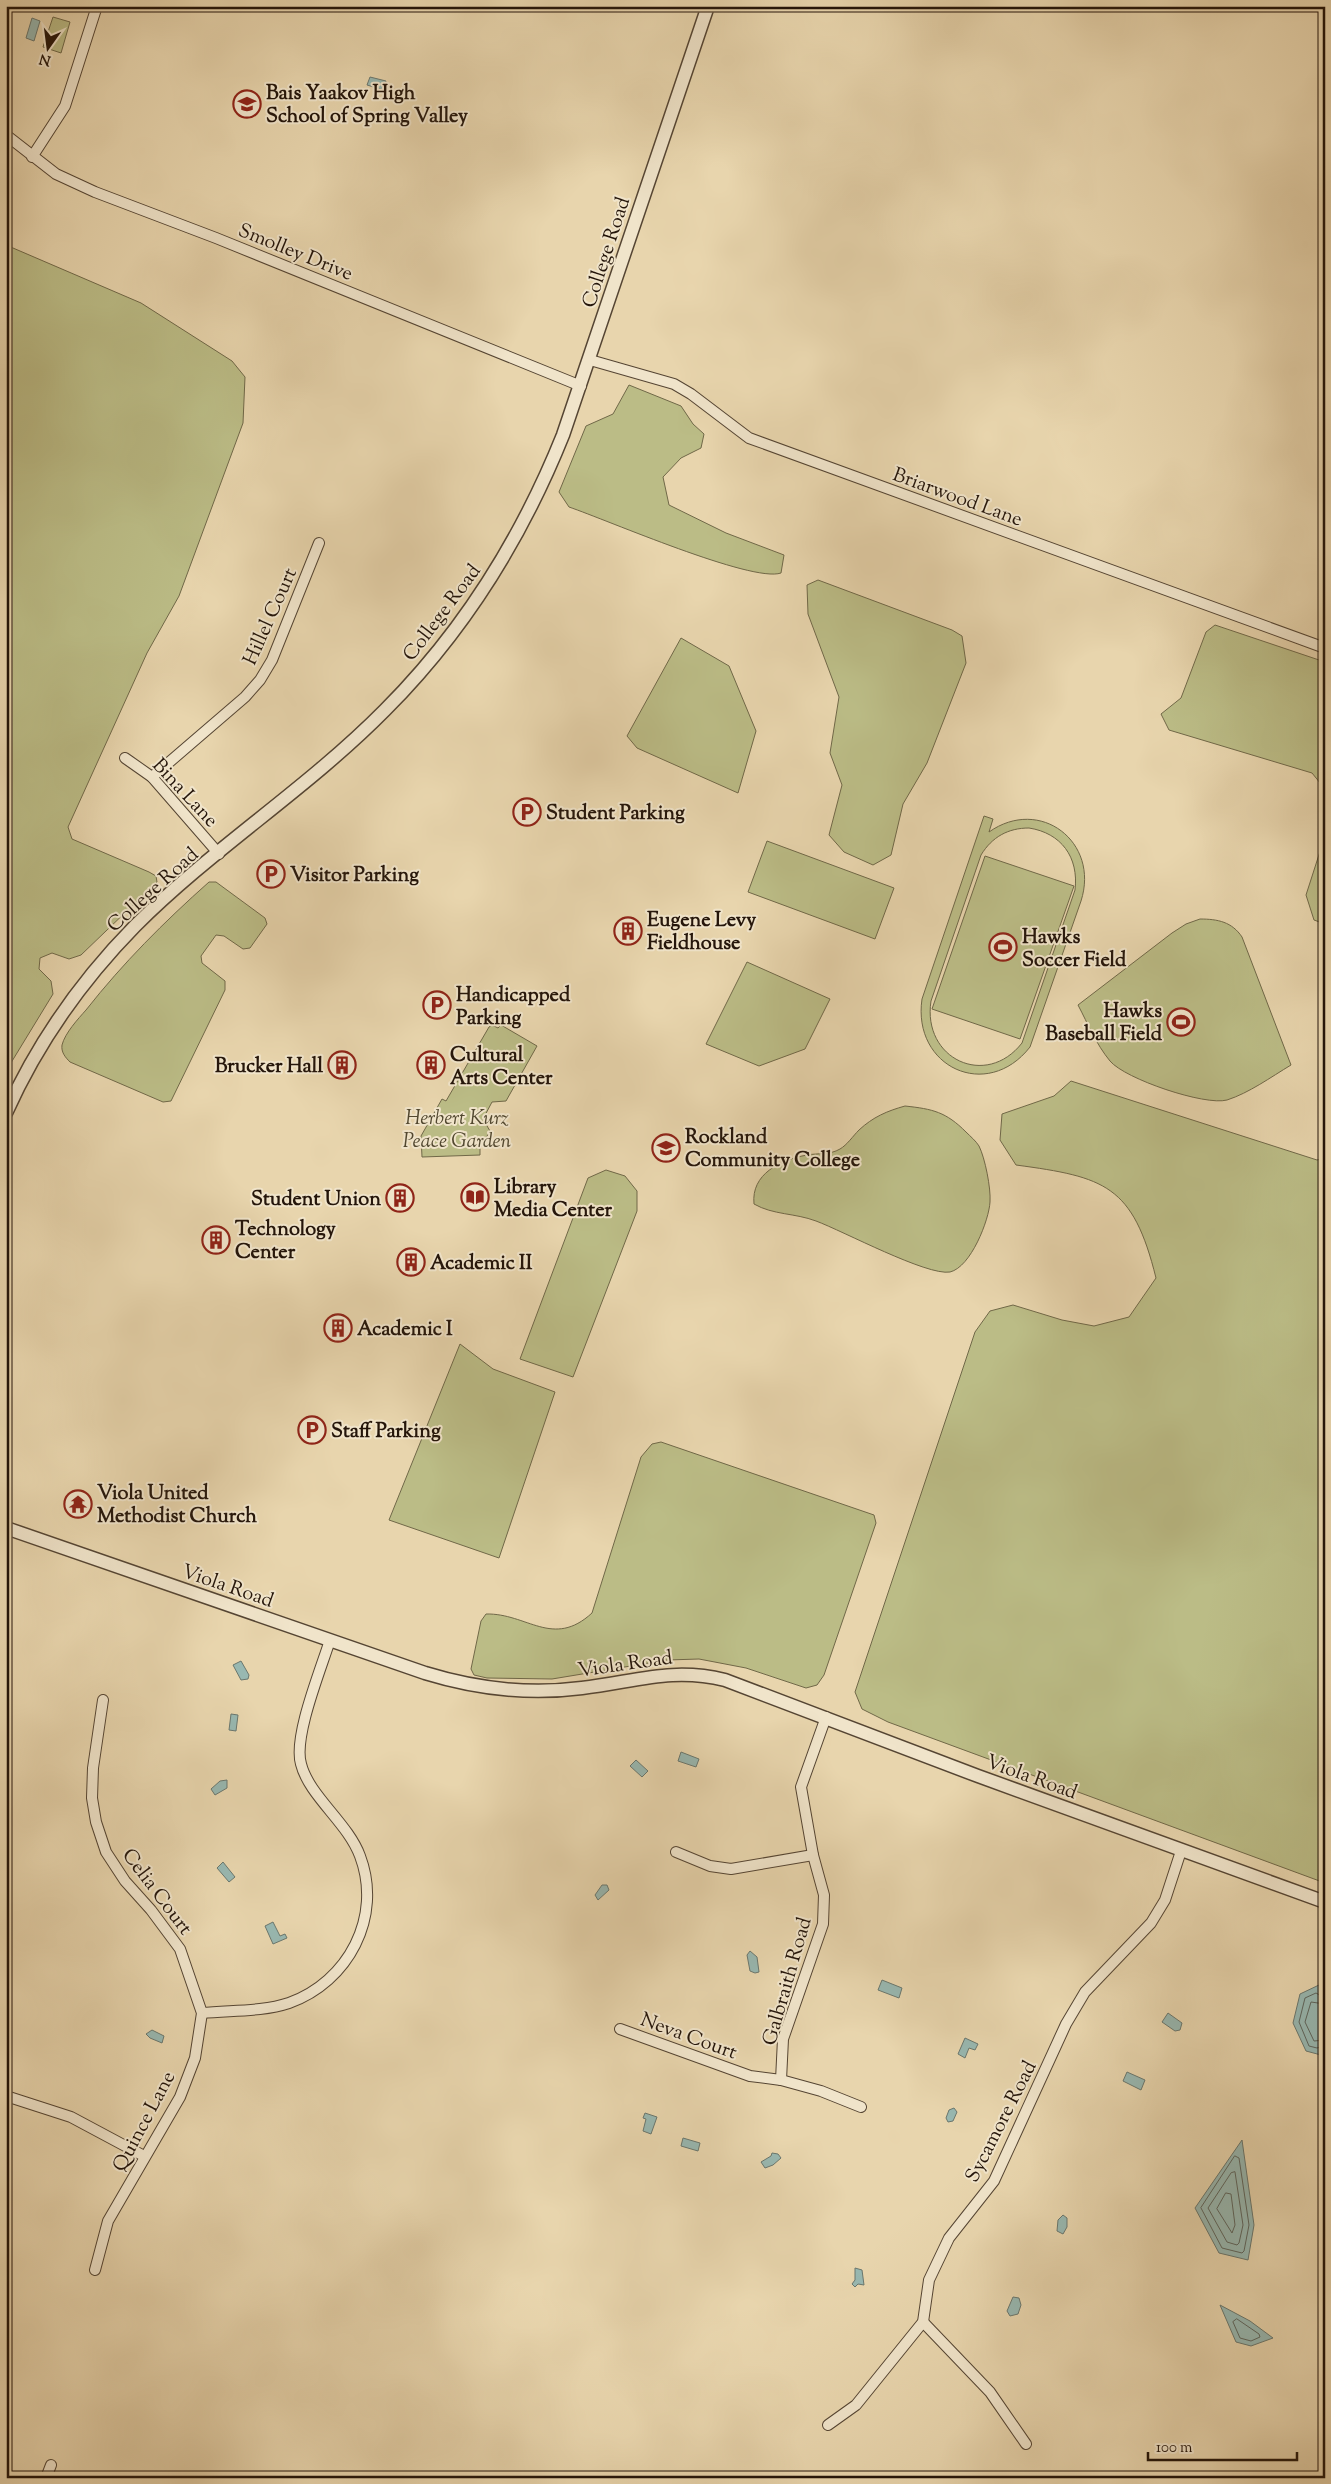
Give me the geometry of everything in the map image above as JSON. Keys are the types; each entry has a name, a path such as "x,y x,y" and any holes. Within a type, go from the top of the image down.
{"street":[{"path":"32,157 65,106 97,6"},
{"name":"College Road","path":"6,1113 49,1034 99,966 149,913 366,728 404,690 442,646 482,592 516,536 552,464 590,360 622,255 708,6"},
{"name":"Smolley Drive","path":"6,135 56,174 95,192 216,238 581,386"},
{"name":"Briarwood Lane","path":"590,360 674,384 691,394 749,438 1325,648"},
{"name":"Hillel Court","path":"152,777 260,680 272,660 320,543"},
{"name":"Bina Lane","path":"125,758 152,777 218,854"},
{"name":"Viola Road","path":"6,1528 446,1680 488,1689 534,1691 580,1689 666,1674 687,1673 725,1680 1181,1851 1325,1902"},
{"path":"202,2013 269,2008 288,2004 307,1995 330,1980 349,1960 363,1924 366,1900 365,1878 360,1856 340,1821 309,1782 300,1764 300,1742 330,1640"},
{"name":"Celia Court","path":"103,1700 92,1768 92,1798 96,1822 106,1852 120,1874 180,1949 202,2013"},
{"name":"Galbraith Road","path":"781,2080 783,2039 823,1924 824,1895 813,1855 801,1787 826,1717"},
{"name":"Sycamore Road","path":"828,2425 856,2405 922,2322 929,2280 949,2238 994,2181 1066,2024 1085,1992 1151,1923 1165,1900 1181,1851"},
{"path":"676,1852 710,1866 730,1869 813,1855"},
{"name":"Quince Lane","path":"95,2270 108,2221 144,2156 180,2097 195,2058 202,2013"},
{"name":"Neva Court","path":"620,2029 750,2076 781,2080 821,2090 861,2107"},
{"path":"6,2096 71,2117 144,2156"},
{"path":"922,2322 990,2392 1026,2444"},
{"path":"46,2478 51,2465"}],"green space":[{"path":"53,17 70,22 61,53 43,47"},
{"path":"6,245 141,303 232,361 245,377 243,423 179,596 147,653 68,827 72,839 149,872 156,876 157,882 81,955 69,959 52,953 40,958 39,969 51,981 53,994 6,1071"},
{"path":"629,385 681,406 693,424 704,434 701,448 681,458 663,477 669,505 726,533 784,555 781,573 765,574 711,560 569,507 559,492 586,426 613,414"},
{"path":"818,580 952,630 962,636 966,663 927,763 903,804 891,855 873,865 844,852 829,835 842,785 830,753 839,697 808,614 807,585"},
{"path":"1215,625 1325,662 1325,789 1312,773 1169,730 1161,714 1181,698 1206,632"},
{"path":"681,638 729,666 756,731 738,793 637,748 627,736"},
{"path":"984,816 993,819 989,832 1008,822 1028,819 1046,822 1061,831 1074,844 1082,860 1085,880 1081,901 1030,1047 1013,1064 994,1072 974,1074 956,1069 940,1059 929,1043 922,1023 922,999","holes":["1021,828 1040,831 1050,835 1066,848 1074,867 1075,890 1022,1043 1007,1057 991,1064 975,1065 960,1061 946,1052 936,1038 931,1021 931,1001 981,855 990,843 1007,832"]},
{"path":"1325,836 1325,924 1314,920 1306,895"},
{"path":"767,841 894,888 875,939 748,892"},
{"name":"Hawks Soccer Field","path":"985,856 1074,886 1020,1039 932,1009"},
{"path":"209,882 216,882 265,918 267,924 250,948 243,949 224,936 216,935 201,956 202,963 225,981 225,990 171,1101 163,1102 70,1062 62,1050 62,1045 72,1026 129,959"},
{"name":"Hawks Baseball Field","path":"1200,919 1224,922 1234,928 1242,937 1291,1065 1252,1089 1227,1100 1202,1099 1166,1090 1118,1068 1100,1048 1078,1005 1172,933 1186,924"},
{"path":"747,962 830,999 805,1049 759,1066 706,1044"},
{"name":"Herbert Kurz Peace Garden","path":"492,1025 498,1028 501,1025 537,1046 506,1101 492,1102 483,1119 490,1131 480,1148 480,1155 422,1157 421,1136 442,1099 446,1101 489,1027"},
{"path":"1071,1081 1317,1160 1325,1158 1325,1883 888,1722 862,1709 855,1692 975,1332 990,1311 1013,1305 1062,1320 1094,1326 1129,1317 1156,1278 1147,1247 1137,1223 1125,1205 1111,1191 1072,1175 1047,1169 1016,1165 1000,1140 1002,1114 1054,1096"},
{"path":"905,1106 931,1110 952,1120 976,1142 983,1158 990,1189 989,1210 978,1242 958,1268 950,1272 923,1267 884,1252 816,1221 761,1208 754,1204 754,1193 757,1184 769,1170 797,1157 836,1151 870,1121 886,1112"},
{"path":"606,1170 625,1176 637,1191 637,1211 573,1377 520,1359 588,1178"},
{"path":"460,1344 493,1369 555,1392 499,1558 389,1520"},
{"path":"661,1442 874,1515 876,1523 824,1675 817,1685 806,1688 746,1668 699,1659 667,1660 552,1679 487,1678 474,1675 471,1669 481,1621 486,1614 501,1615 552,1629 565,1628 578,1623 592,1613 641,1457 652,1444"}],"water":[{"path":"32,18 40,21 34,41 26,38"},
{"path":"370,77 386,81 384,90 367,85"},
{"path":"241,1661 249,1675 248,1679 241,1680 233,1665"},
{"path":"231,1714 238,1715 236,1731 229,1730"},
{"path":"681,1752 699,1759 696,1767 678,1761"},
{"path":"636,1760 648,1771 642,1777 630,1766"},
{"path":"227,1780 227,1788 215,1795 211,1789 220,1781"},
{"path":"223,1862 235,1877 229,1882 217,1868"},
{"path":"602,1885 607,1885 609,1890 598,1900 595,1895"},
{"path":"273,1922 280,1936 285,1934 287,1938 273,1944 265,1926"},
{"path":"750,1951 757,1957 759,1972 750,1971 747,1955"},
{"path":"882,1980 902,1988 899,1998 878,1990"},
{"path":"1319,1985 1324,2001 1326,2020 1325,2038 1321,2055 1306,2051 1293,2023 1300,1994"},
{"path":"1168,2013 1182,2023 1180,2030 1175,2031 1162,2022"},
{"path":"152,2030 164,2036 162,2043 150,2038 146,2034"},
{"path":"965,2038 978,2044 975,2050 969,2048 965,2058 958,2054"},
{"path":"1127,2072 1145,2080 1141,2090 1123,2081"},
{"path":"954,2108 957,2112 953,2121 948,2122 946,2118 949,2110"},
{"path":"645,2113 657,2117 651,2134 643,2131 646,2119 643,2118"},
{"path":"683,2138 700,2143 698,2151 681,2146"},
{"path":"1242,2140 1254,2225 1248,2260 1219,2253 1195,2208"},
{"path":"772,2153 778,2154 781,2158 773,2165 765,2168 761,2162 771,2156"},
{"path":"1063,2215 1067,2218 1067,2227 1063,2234 1057,2231 1058,2220"},
{"path":"855,2268 862,2270 864,2285 858,2284 855,2287 852,2284 855,2280"},
{"path":"1013,2297 1019,2298 1021,2305 1018,2314 1010,2316 1007,2311"},
{"path":"1220,2305 1250,2321 1273,2338 1251,2346 1236,2342"}],"place":[{"name":"Bais Yaakov High School of Spring Valley","path":"247,104"},
{"name":"Student Parking","path":"527,812"},
{"name":"Visitor Parking","path":"271,874"},
{"name":"Eugene Levy Fieldhouse","path":"628,931"},
{"name":"Hawks Soccer Field","path":"1003,947"},
{"name":"Handicapped Parking","path":"437,1005"},
{"name":"Hawks Baseball Field","path":"1181,1022"},
{"name":"Brucker Hall","path":"342,1065"},
{"name":"Cultural Arts Center","path":"431,1065"},
{"name":"Rockland Community College","path":"666,1148"},
{"name":"Library Media Center","path":"475,1197"},
{"name":"Student Union","path":"400,1198"},
{"name":"Technology Center","path":"216,1240"},
{"name":"Academic II","path":"411,1262"},
{"name":"Academic I","path":"338,1328"},
{"name":"Staff Parking","path":"312,1430"},
{"name":"Viola United Methodist Church","path":"78,1504"}]}
